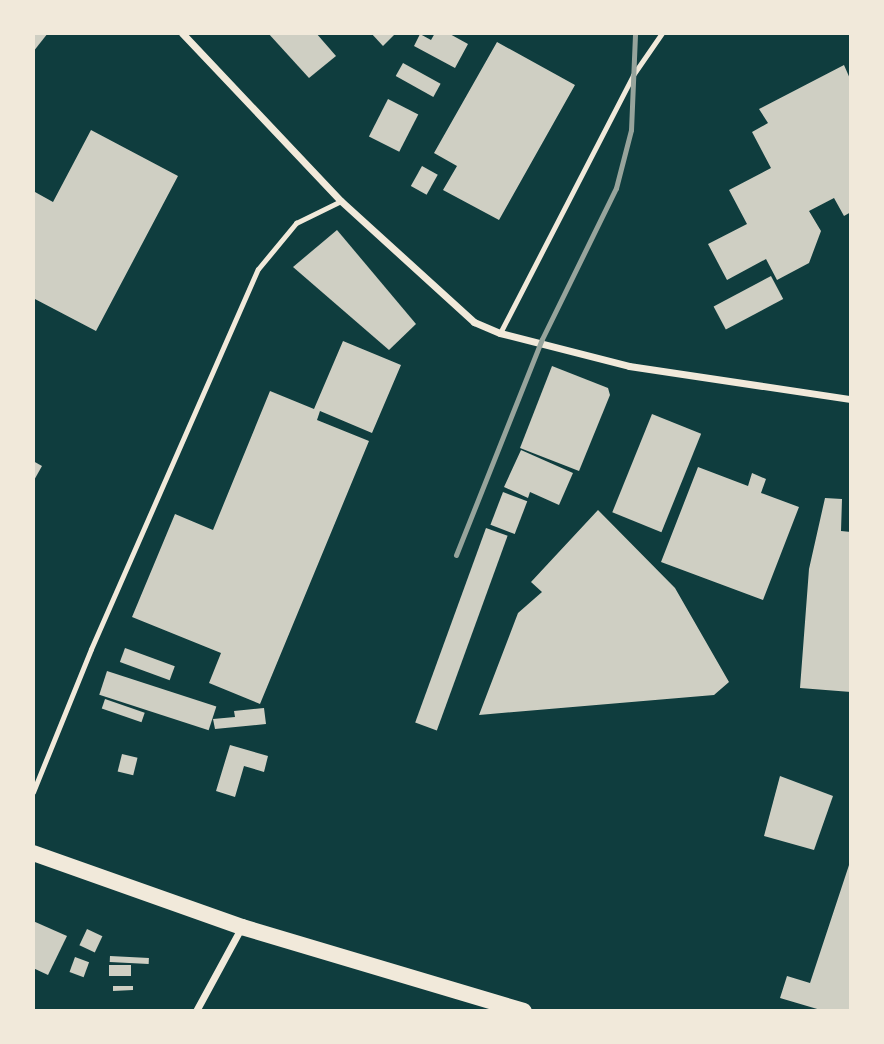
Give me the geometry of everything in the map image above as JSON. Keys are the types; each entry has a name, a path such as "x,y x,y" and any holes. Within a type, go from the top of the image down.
{"main road":[{"path":"33,853 242,927 524,1011"}],"street":[{"path":"182,33 341,201 474,322 500,333 629,366 851,399"},
{"path":"197,1011 242,927"}],"lane":[{"path":"500,333 633,75 657,42 660,33"},
{"path":"33,792 92,649 258,268 296,223 341,201"}],"building":[{"path":"33,33 48,33 33,52"},
{"path":"268,33 316,33 336,56 309,78"},
{"path":"371,33 396,33 383,46"},
{"path":"435,33 448,33 468,44 455,68 414,46 420,34 431,40"},
{"path":"497,42 575,85 499,220 443,190 457,166 434,153"},
{"path":"403,63 441,84 433,97 396,76"},
{"path":"844,65 851,81 851,212 844,216 834,198 809,211 821,231 809,263 777,280 766,259 727,280 708,244 747,224 729,190 771,168 752,132 768,123 759,109"},
{"path":"388,99 418,114 399,152 369,136"},
{"path":"91,130 178,176 96,331 33,298 33,194 35,192 53,202"},
{"path":"422,166 438,175 427,195 411,186"},
{"path":"337,230 416,324 389,350 293,267"},
{"path":"771,276 783,299 726,329 714,307"},
{"path":"343,341 401,365 372,433 320,411 317,420 369,441 260,704 209,683 221,653 132,617 175,514 213,530 270,391 314,409"},
{"path":"552,366 608,388 610,395 579,471 520,448"},
{"path":"652,414 701,434 661,532 612,512"},
{"path":"521,450 573,473 559,505 530,492 528,498 504,487"},
{"path":"33,461 42,466 33,482"},
{"path":"698,467 748,486 752,473 766,479 761,493 799,507 763,600 661,562"},
{"path":"503,492 527,501 515,534 490,525"},
{"path":"825,498 842,499 841,531 851,532 851,692 800,688 809,569"},
{"path":"598,510 675,588 729,682 714,695 479,715 518,613 542,592 531,582"},
{"path":"486,528 508,536 437,730 415,723"},
{"path":"125,648 175,666 170,680 120,662"},
{"path":"107,671 216,707 209,730 99,695"},
{"path":"105,699 145,713 141,722 102,708"},
{"path":"264,708 266,724 215,729 213,719 235,717 234,711"},
{"path":"230,745 268,756 264,772 244,766 235,797 216,791"},
{"path":"122,754 138,758 133,775 118,771"},
{"path":"780,776 833,796 814,850 764,836"},
{"path":"851,859 851,1011 824,1011 780,998 787,976 810,983"},
{"path":"33,921 67,936 48,975 33,968"},
{"path":"87,929 102,936 95,952 79,945"},
{"path":"110,956 149,958 149,964 110,962"},
{"path":"75,957 89,962 84,977 70,972"},
{"path":"109,965 131,965 131,976 109,976"},
{"path":"113,986 133,986 133,990 113,991"}],"railway":[{"path":"456,555 542,339 616,188 631,130 635,33"}]}
